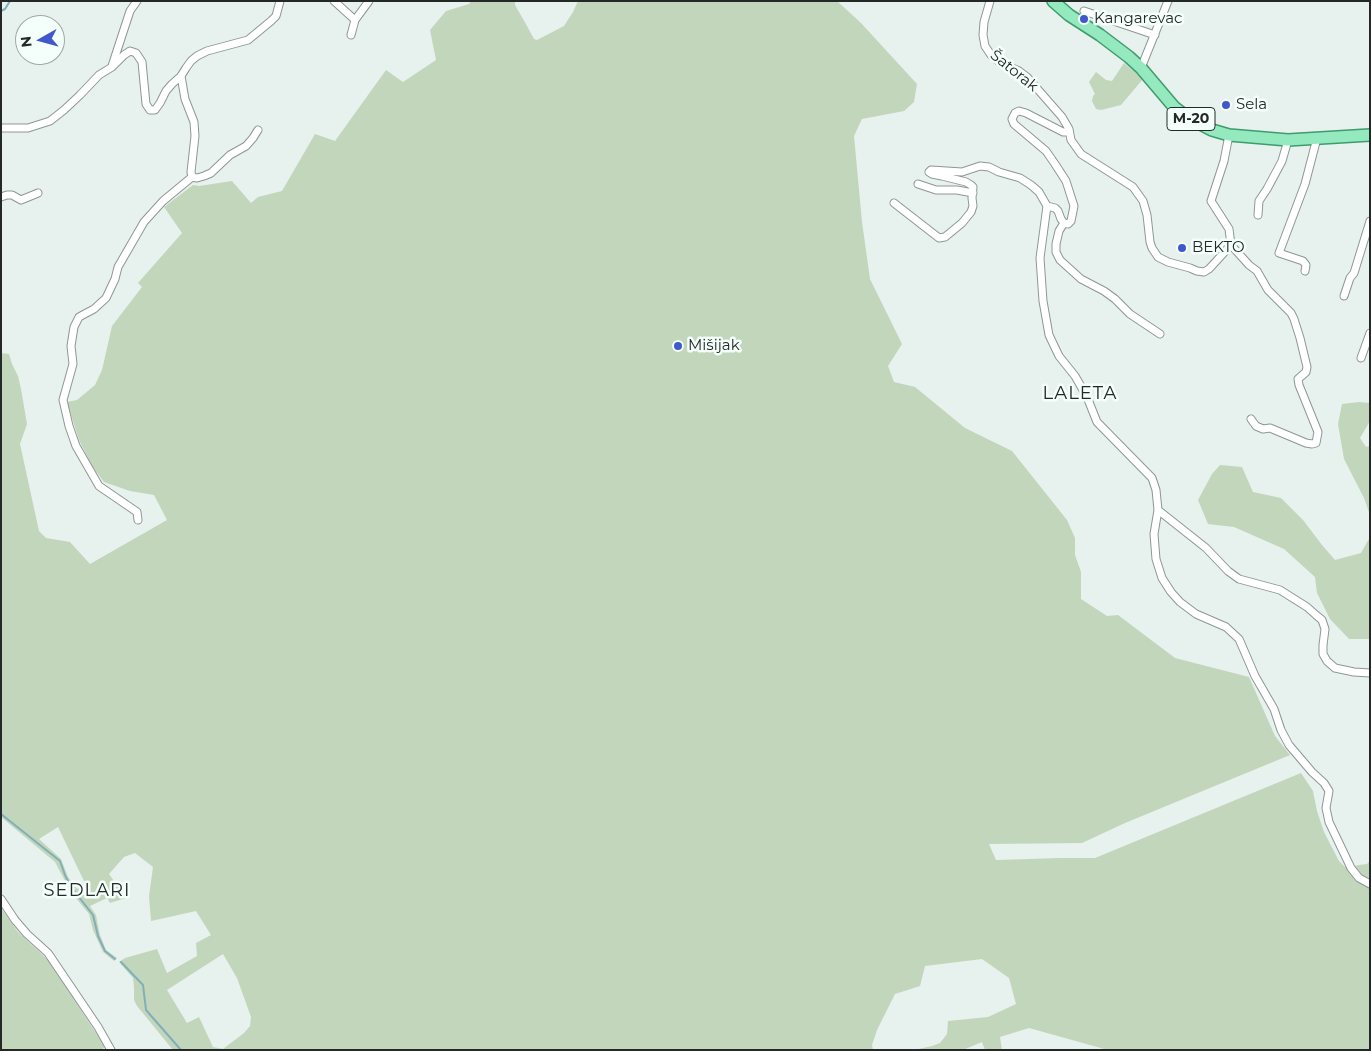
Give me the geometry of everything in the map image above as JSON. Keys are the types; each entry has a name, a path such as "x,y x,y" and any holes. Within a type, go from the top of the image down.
{"main road":[{"name":"M-20","path":"1053,1 1141,68 1174,107 1186,117 1212,130 1230,135 1288,140 1370,135"}],"street":[{"path":"112,67 130,10 136,1"},
{"path":"1,128 28,128 50,121 80,95 99,75 112,67 130,51 136,53 142,62 146,104 153,110 157,108 166,91 181,76 191,61 207,51 248,40 276,16 280,1"},
{"path":"334,1 355,20"},
{"path":"351,35 355,20 369,1"},
{"name":"Šatorak","path":"990,1 984,22 983,35 985,46 991,55 1002,64 1019,70 1027,77 1062,117 1071,140 1081,154 1133,187 1143,201 1147,214 1150,242 1158,257 1168,262 1204,272 1232,245"},
{"path":"1141,68 1168,1"},
{"path":"1084,11 1155,35"},
{"path":"181,76 194,122 195,136 192,177"},
{"path":"1064,223 1068,224 1071,221 1074,206 1066,181 1046,151 1014,124 1012,118 1019,111 1063,132 1069,132"},
{"path":"138,520 137,512 98,486 76,446 69,426 63,400 74,364 71,346 74,327 79,317 106,298 115,280 118,267 144,222 162,201 192,177 197,178 211,173 230,155 246,146 258,130"},
{"path":"1230,135 1211,201 1229,228 1232,245 1245,261 1258,271 1268,290 1291,313 1294,319 1307,368 1306,372 1298,379 1318,432 1316,443 1306,443 1270,428 1263,429 1256,426 1251,419"},
{"path":"1305,271 1306,265 1304,261 1279,252 1305,184 1316,138"},
{"path":"1258,216 1259,201 1282,162 1288,140"},
{"path":"894,203 939,238 942,238 968,217 973,206 973,187 952,178 929,172 932,170 962,172 980,166 1020,178 1031,185 1039,192 1047,206 1058,211 1064,223"},
{"path":"918,184 936,190 958,190 973,193"},
{"path":"1,197 12,195 21,200 38,193"},
{"path":"1047,206 1040,258 1043,301 1050,335 1059,356 1076,376 1097,422 1152,478 1156,490 1158,510 1154,547 1162,578 1171,592 1196,614 1226,627 1239,639 1255,676 1274,709 1281,730 1289,745 1329,791 1326,808 1329,822 1351,868 1360,878 1370,884"},
{"path":"1344,296 1350,278 1354,274 1370,221"},
{"path":"1064,223 1059,231 1056,244 1056,252 1060,260 1081,279 1104,291 1130,314 1160,334"},
{"path":"1361,358 1370,334"},
{"path":"1158,510 1206,548 1228,571 1239,579 1280,590 1312,611 1322,620 1325,629 1323,654 1327,661 1336,668 1370,673"},
{"path":"1,899 27,934 48,953 98,1027 111,1050"}],"green space":[{"path":"471,1 515,1 515,5 534,39 537,40 564,26 578,1 837,1 861,23 917,84 914,102 904,111 862,119 854,136 862,222 870,279 902,344 888,366 894,382 915,387 965,428 1012,451 1067,520 1075,538 1075,555 1081,572 1081,599 1107,616 1118,615 1175,658 1249,677 1275,736 1290,755 1125,823 1082,843 989,844 996,860 1095,858 1301,773 1313,791 1324,832 1339,861 1345,867 1367,864 1370,861 1370,1050 1108,1050 1029,1028 1000,1037 1002,1050 985,1050 982,1042 963,1050 914,1050 940,1043 947,1034 948,1021 988,1017 1016,1004 1009,978 982,959 925,966 920,986 895,994 877,1030 872,1045 873,1050 173,1050 137,1006 134,1000 133,978 119,962 125,958 157,949 167,973 197,956 196,943 211,935 196,911 151,921 149,896 153,867 135,853 124,857 109,874 126,898 110,903 107,898 90,906 96,915 100,935 106,950 117,958 114,961 103,952 93,930 89,914 71,892 55,862 1,817 1,353 9,354 21,389 27,424 20,444 39,531 46,538 70,542 90,564 167,520 154,495 130,491 104,482 92,466 79,440 67,402 77,400 95,385 102,370 112,326 142,287 138,283 182,233 164,207 193,185 199,186 232,181 251,203 258,197 282,191 315,134 335,141 386,70 403,82 436,60 430,30 446,11 469,4","holes":["58,827 85,883 77,889 68,877 61,859 39,839","223,954 237,978 251,1017 250,1026 244,1033 223,1049 213,1047 199,1017 187,1023 167,990"]},
{"path":"1124,63 1143,79 1121,105 1101,110 1096,109 1092,101 1095,94 1089,82 1096,72 1106,80 1112,81"},
{"path":"1370,403 1370,421 1360,438 1366,447 1370,446 1370,515 1364,498 1344,459 1338,424 1342,404"},
{"path":"1220,465 1242,467 1253,492 1281,498 1303,520 1335,560 1361,553 1370,537 1370,639 1349,639 1330,619 1317,593 1315,577 1284,549 1234,527 1208,524 1198,500 1212,474"},
{"path":"1,908 18,932 49,961 105,1047 101,1050 1,1050"}],"waterway":[{"path":"1,11 5,9 10,1"},
{"path":"1,814 60,861 71,887 93,915 98,936 105,951 115,959"},
{"path":"121,962 143,985 146,1010 181,1050"}],"place":[{"name":"Kangarevac","path":"1084,19"},
{"name":"Sela","path":"1226,105"},
{"name":"BEKTO","path":"1182,248"},
{"name":"Mišijak","path":"678,346"}],"district":[{"name":"LALETA","path":"1080,394"},
{"name":"SEDLARI","path":"87,891"}]}
